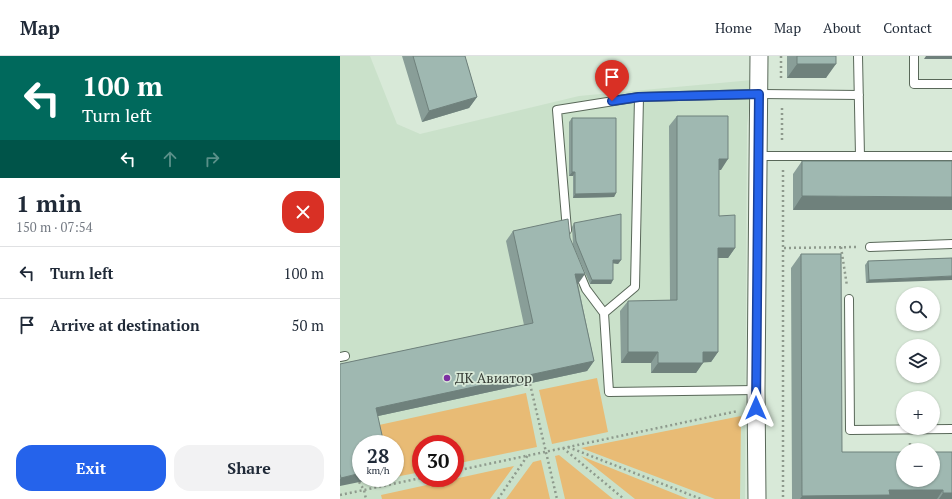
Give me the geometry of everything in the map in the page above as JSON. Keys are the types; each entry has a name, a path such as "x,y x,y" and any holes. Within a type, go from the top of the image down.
{"street":[{"path":"757,499 756,390 759,56"}],"lane":[{"path":"858,56 860,156"},
{"path":"914,56 914,84 952,84"},
{"path":"567,238 557,110 639,97 759,94 859,95"},
{"path":"604,313 635,287 639,97"},
{"path":"758,156 952,156"},
{"path":"870,246 952,244"},
{"path":"574,260 586,289 604,313 609,392 756,390"},
{"path":"849,299 850,430 952,429"}],"path":[{"path":"781,56 784,248 783,499"},
{"path":"784,248 870,246"},
{"path":"841,247 849,299"},
{"path":"530,384 557,499"},
{"path":"464,469 568,446 756,408"},
{"path":"568,446 702,499"},
{"path":"563,448 624,499"},
{"path":"498,499 529,455"},
{"path":"340,495 412,480"},
{"path":"362,487 366,499"}],"shaded area":[{"path":"340,56 370,56 397,124 420,134 579,96 752,80 747,126 745,499 340,499"},
{"path":"597,378 608,432 552,444 539,390"},
{"path":"526,393 537,447 464,462 464,435 412,435 412,474 404,475 404,435 381,435 379,425"},
{"path":"741,416 740,499 715,499 581,448"},
{"path":"559,455 613,499 565,499 555,456"},
{"path":"581,456 688,499 635,499"},
{"path":"541,460 550,499 506,499 533,462"},
{"path":"514,466 490,499 382,499 381,495 418,487 464,487 464,477"}],"building":[{"path":"413,56 465,56 477,97 429,111"},
{"path":"797,56 836,56 836,64 797,64"},
{"path":"677,116 728,116 728,159 719,159 719,216 735,215 735,248 718,248 718,352 703,352 703,363 658,363 658,352 628,352 628,301 677,300"},
{"path":"572,118 616,118 616,193 575,194 575,172 572,172"},
{"path":"802,161 952,161 952,197 802,196"},
{"path":"621,214 621,260 613,260 613,280 592,280 576,241 574,223"},
{"path":"568,219 570,238 585,274 575,274 594,361 376,408 382,435 352,435 352,475 341,478 340,364 533,323 513,231"},
{"path":"801,254 841,254 842,452 896,452 896,487 940,487 940,452 952,452 952,493 943,493 943,490 889,490 890,495 802,496"},
{"path":"952,258 952,276 869,280 868,261"}],"place":[{"name":"ДК Авиатор","path":"447,378"}],"route":[{"path":"612,101 639,97 759,94 756,408"}]}
